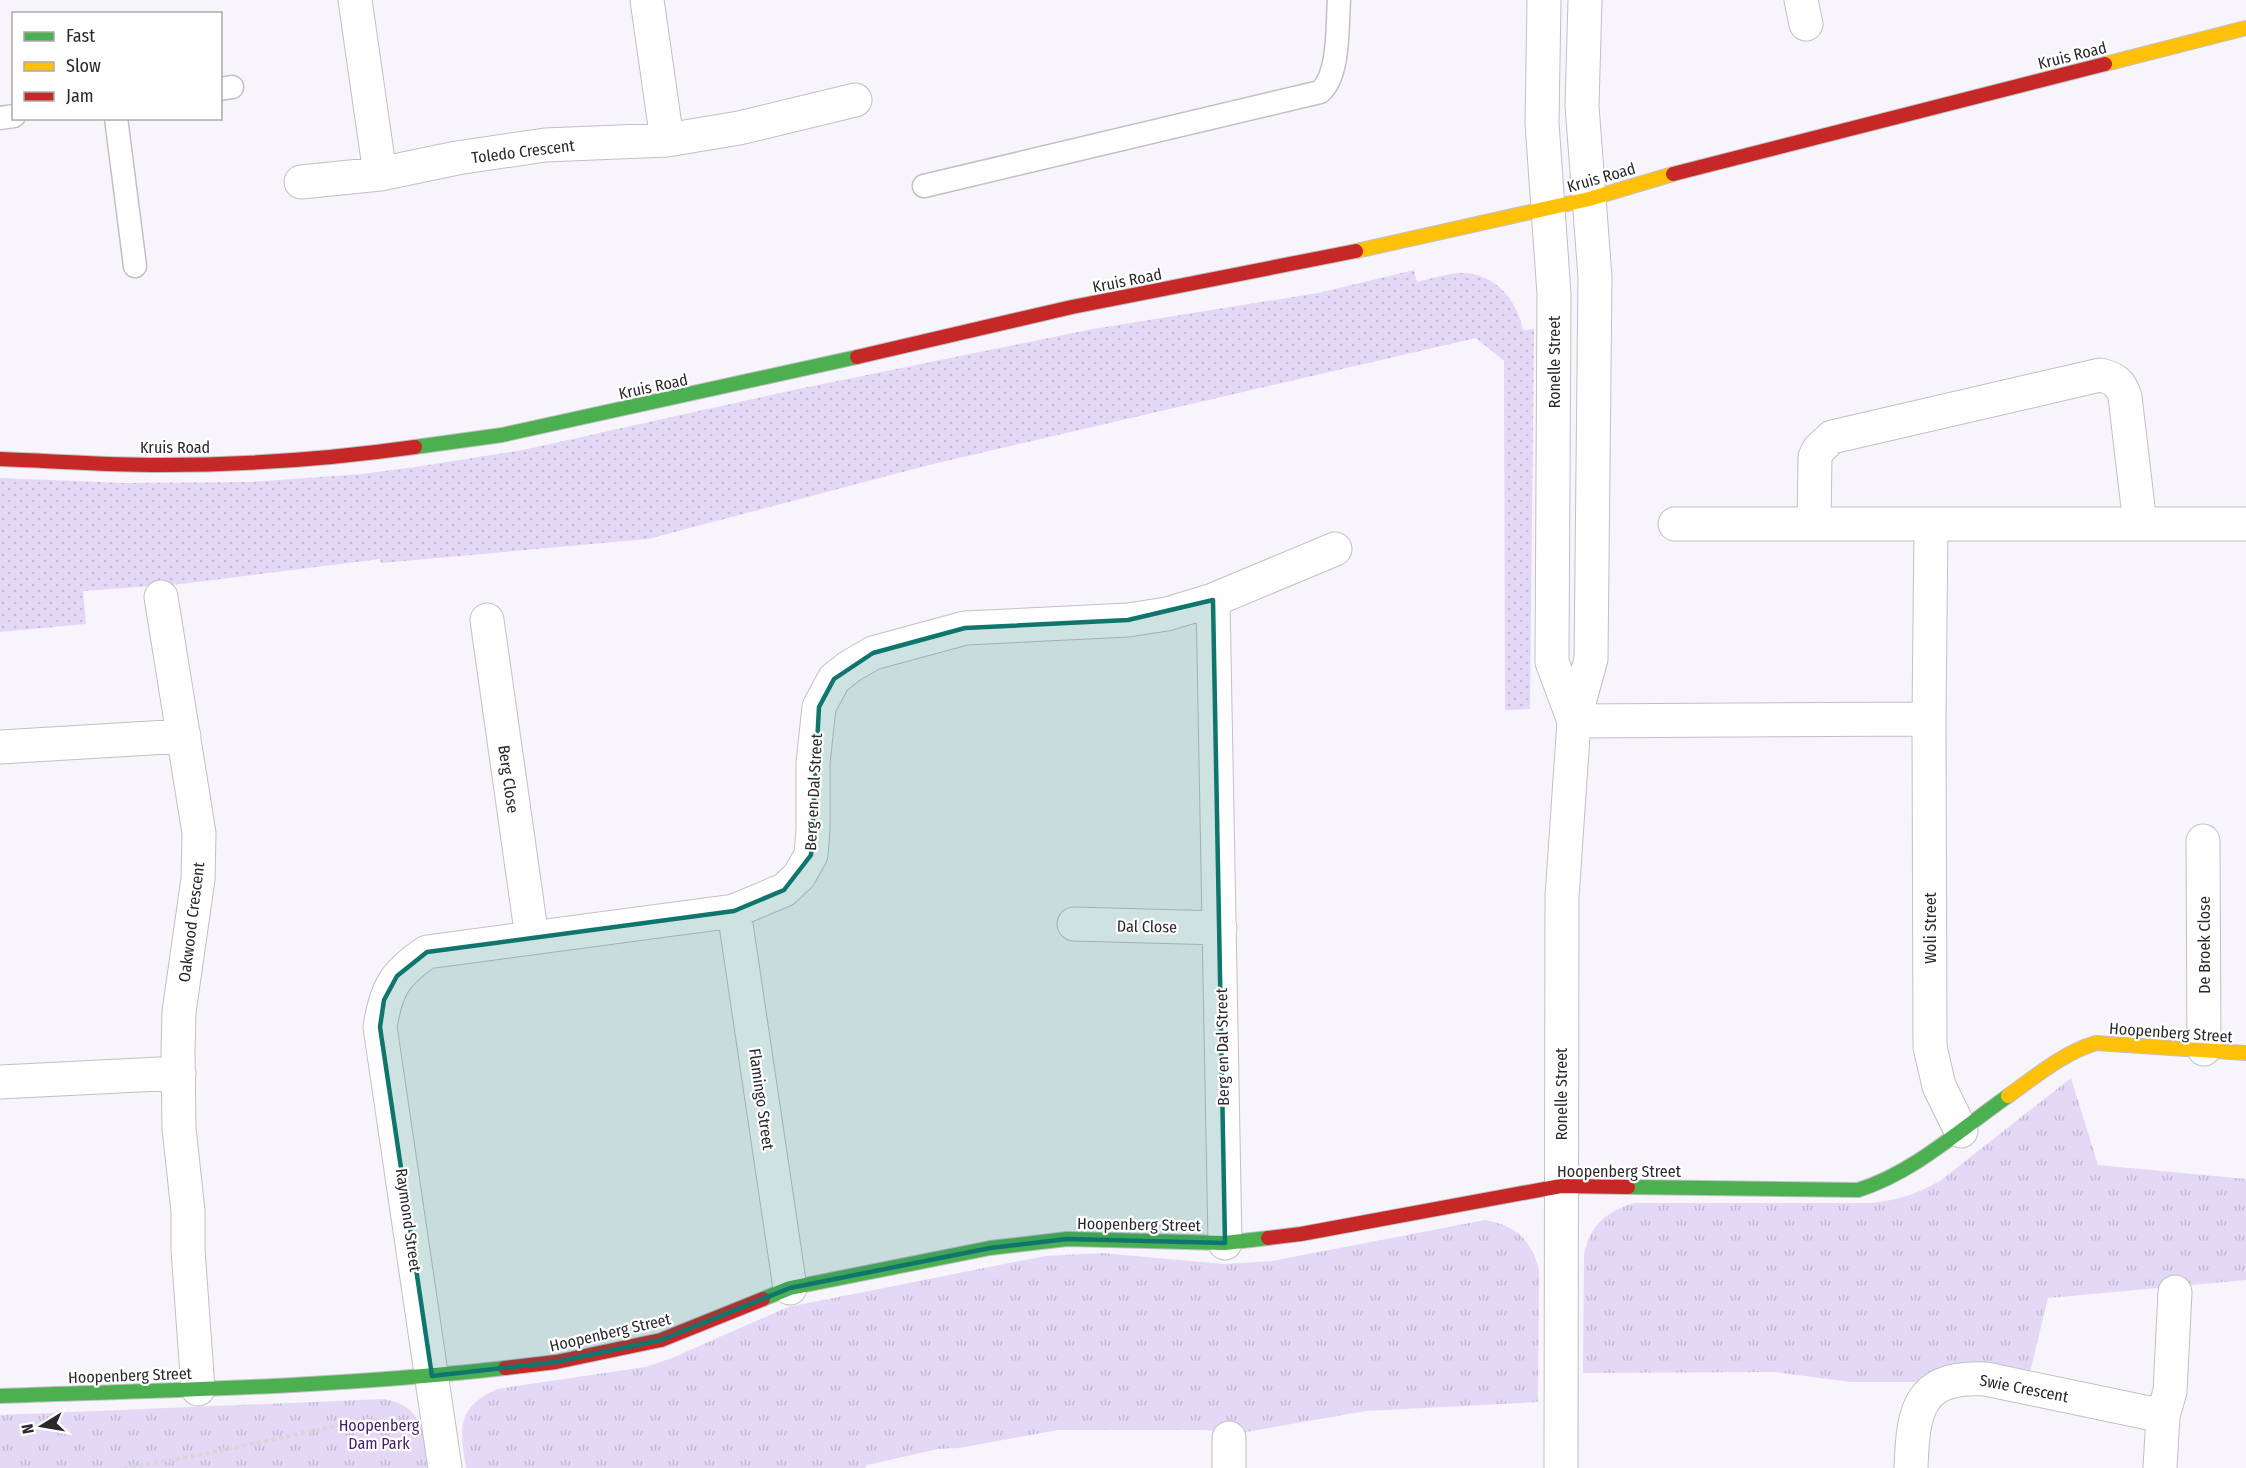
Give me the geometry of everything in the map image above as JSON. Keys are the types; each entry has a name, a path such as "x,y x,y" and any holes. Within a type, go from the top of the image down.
{"street":[{"path":"355,0 380,174"},
{"path":"647,0 667,140"},
{"name":"Ronelle Street","path":"1544,0 1542,123 1554,294 1552,662 1574,721"},
{"name":"Ronelle Street","path":"1561,1468 1562,897 1574,721 1592,659 1595,277 1582,106 1585,0"},
{"name":"Kruis Road","path":"0,459 159,465 251,463 342,457 460,442 565,423 1072,307 1312,261 1589,199 1665,176 2246,28"},
{"name":"Toledo Crescent","path":"301,182 380,174 457,158 545,145 667,140 739,128 855,100"},
{"path":"1814,524 1815,457 1819,449 1832,437 2100,375 2112,378 2123,389 2140,524"},
{"path":"1675,524 2246,524"},
{"name":"Woli Street","path":"1931,524 1930,1047 1939,1086 1961,1131"},
{"name":"Berg en Dal Street","path":"398,976 412,962 427,952 734,911 784,890 799,876 811,855 813,763 819,707 834,679 873,653 965,628 1128,620 1167,614 1213,600 1335,549"},
{"name":"Oakwood Crescent","path":"161,597 199,833 198,879 179,1012 179,1128 188,1211 188,1250 198,1389"},
{"name":"Berg en Dal Street","path":"1213,600 1226,1243"},
{"name":"Berg Close","path":"487,620 532,938"},
{"path":"1574,721 1929,719"},
{"path":"0,747 184,736"},
{"name":"De Broek Close","path":"2203,841 2204,1049"},
{"name":"Flamingo Street","path":"734,911 790,1288"},
{"name":"Dal Close","path":"1074,924 1221,928"},
{"name":"Raymond Street","path":"398,976 384,1000 380,1027 443,1455"},
{"name":"Hoopenberg Street","path":"0,1396 432,1377 556,1362 661,1340 790,1288 990,1248 1066,1239 1226,1243 1301,1234 1561,1186 1858,1190 1901,1173 2053,1063 2079,1048 2096,1043 2246,1053"},
{"path":"0,1082 179,1073"},
{"path":"2160,1468 2163,1416 2170,1391 2175,1292"},
{"name":"Swie Crescent","path":"1911,1468 1912,1431 1921,1406 1931,1390 1948,1382 1968,1378 1986,1379 2163,1416"}],"lane":[{"path":"924,186 1320,92 1327,86 1333,70 1340,0"},
{"path":"116,120 135,266"}],"path":[{"path":"124,1468 194,1456 370,1419 408,1425 443,1455"}],"highlighted area":[{"path":"1213,600 1225,1243 1067,1239 990,1248 790,1288 661,1340 556,1362 432,1376 380,1027 384,1000 397,976 427,952 734,911 784,890 811,855 819,707 834,679 873,653 965,628 1128,620"}],"green space":[{"path":"1414,270 1417,282 1459,273 1471,274 1493,282 1509,298 1523,330 1534,329 1530,709 1505,710 1504,361 1476,338 929,465 648,539 381,563 380,559 181,584 83,591 86,624 0,632 0,478 125,483 250,482 362,474 422,466 523,450 793,390 1093,329 1318,293"},
{"path":"2071,1078 2098,1165 2246,1179 2246,1280 2048,1298 2030,1372 1924,1382 1851,1382 1774,1372 1583,1373 1584,1254 1591,1235 1608,1215 1634,1203 1870,1203 1906,1196 1940,1181"},
{"path":"1485,1220 1506,1226 1521,1236 1531,1250 1539,1269 1538,1402 1366,1411 1246,1432 1058,1430 959,1448 938,1449 867,1465 865,1468 466,1468 462,1430 464,1421 474,1404 497,1389 645,1367 672,1358 788,1307 1045,1256 1101,1253 1224,1264 1272,1261"},
{"name":"Hoopenberg Dam Park","path":"384,1399 407,1408 420,1423 428,1468 0,1468 0,1415"}],"traffic: fast":[{"path":"415,447 502,435 857,357"},
{"path":"1628,1187 1858,1190 1898,1173 1954,1136 2008,1096"},
{"path":"763,1299 790,1288 990,1248 1067,1239 1225,1243 1268,1238"},
{"path":"0,1396 316,1384 505,1368"}],"traffic: slow":[{"path":"2105,64 2246,28"},
{"path":"1356,251 1589,199 1673,174"},
{"path":"2008,1096 2061,1059 2096,1043 2246,1053"}],"traffic: jam":[{"path":"1673,174 2105,64"},
{"path":"857,357 1072,307 1356,251"},
{"path":"0,459 100,464 192,465 319,458 415,447"},
{"path":"1268,1238 1301,1234 1561,1186 1628,1187"},
{"path":"505,1368 556,1362 661,1340 763,1299"}]}
